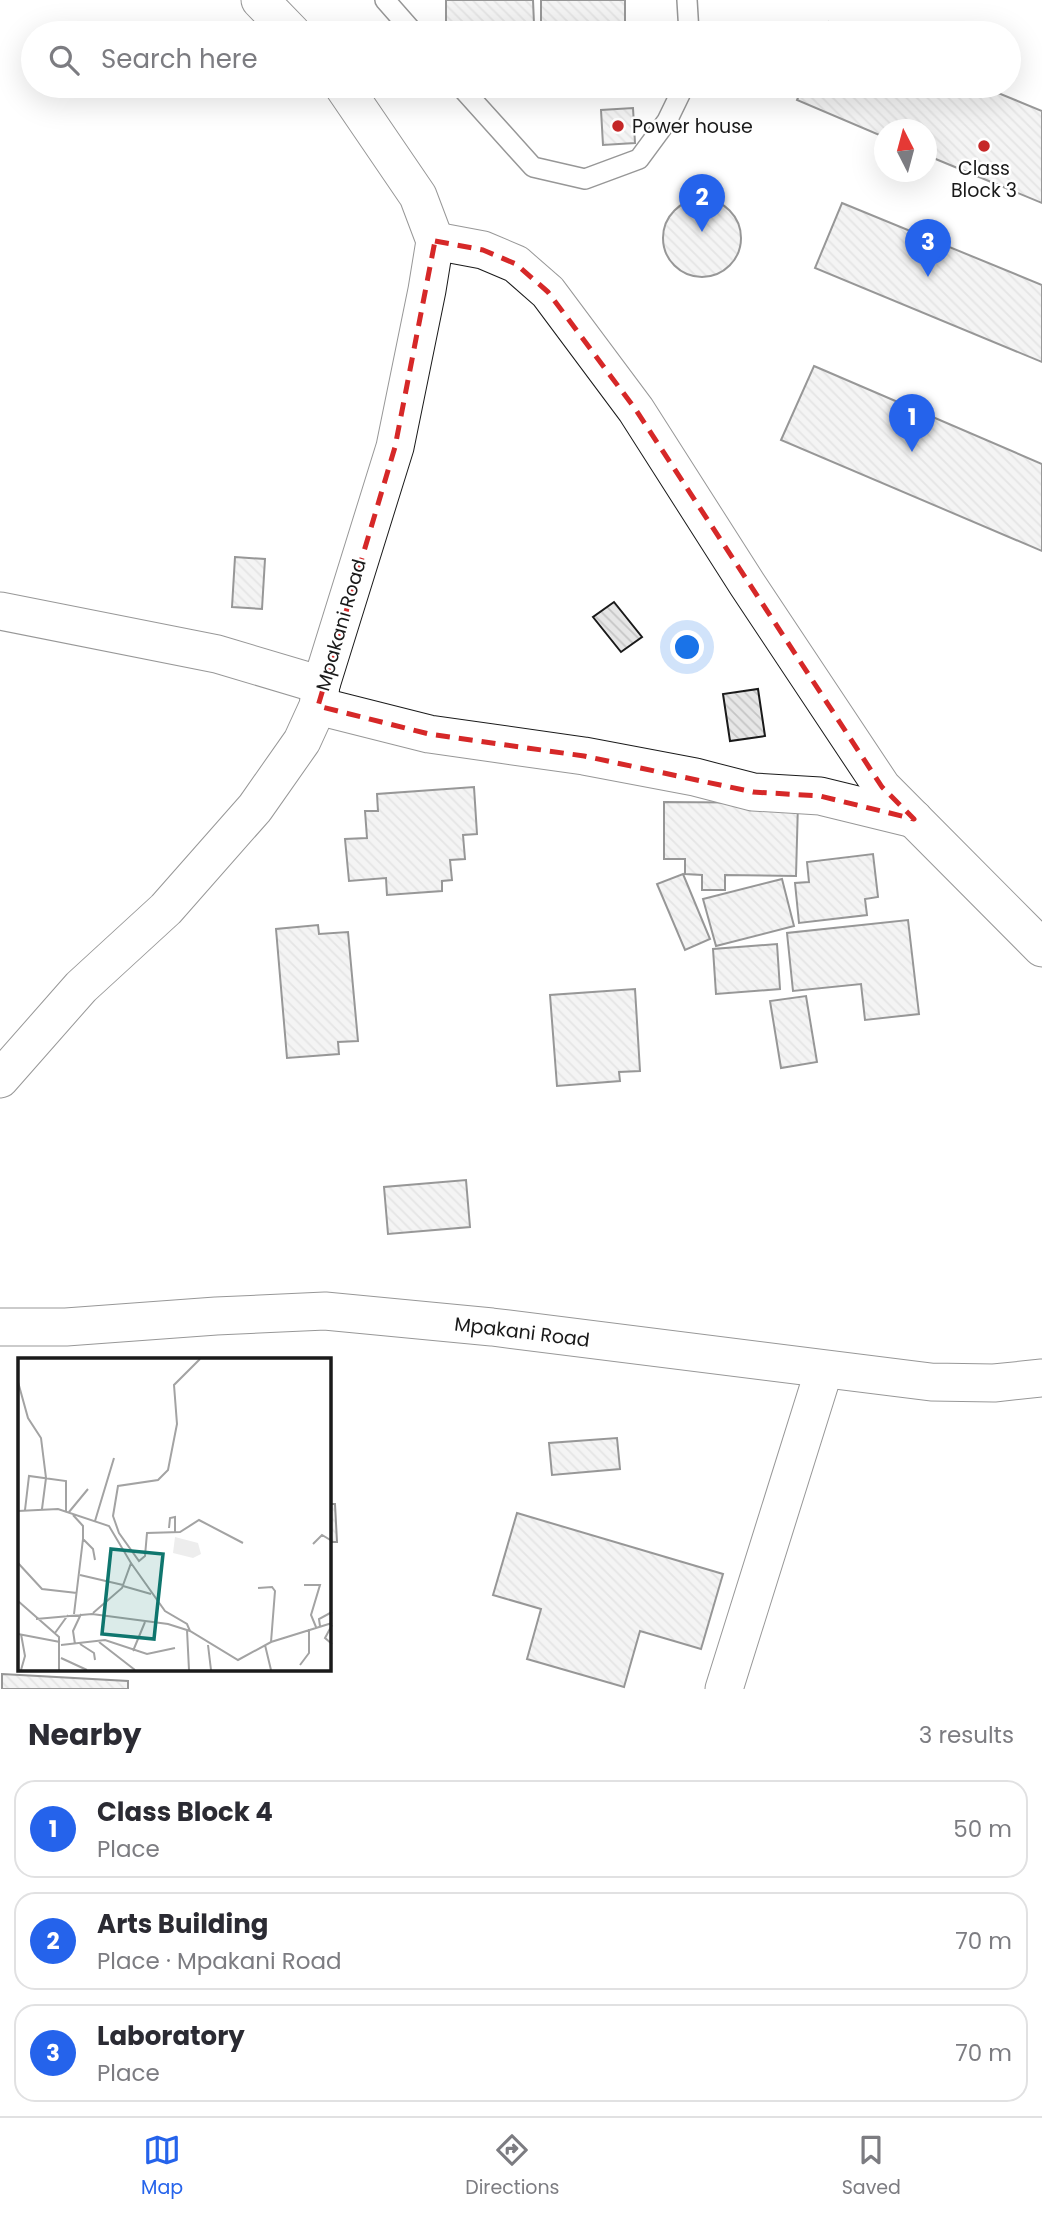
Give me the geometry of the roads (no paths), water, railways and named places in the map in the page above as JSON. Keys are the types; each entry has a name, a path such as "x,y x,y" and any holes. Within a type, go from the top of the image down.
{"street":[{"path":"260,0 280,21"},
{"name":"Mpakani Road","path":"0,1079 81,987 166,909 255,808 302,741 319,696 395,447 435,241 418,196 351,98"},
{"path":"435,241 483,250 516,264 548,292 636,410 747,584 882,787 1042,948"},
{"path":"0,611 217,654 319,696 429,734 584,756 695,777 752,792 820,796 914,819"},
{"name":"Mpakani Road","path":"0,1327 65,1327 325,1311 492,1327 931,1382 994,1383 1042,1378"},
{"path":"724,1689 824,1370"}],"lane":[{"path":"385,0 403,21"},
{"path":"687,0 688,21"},
{"path":"471,98 533,167 585,179 639,159 667,121 678,98"}],"place":[{"name":"Power house","path":"618,126"},
{"name":"Class Block 3","path":"984,146"},
{"name":"Arts Building","path":"702,232"},
{"name":"Laboratory","path":"928,277"},
{"name":"Class Block 4","path":"912,452"}]}
